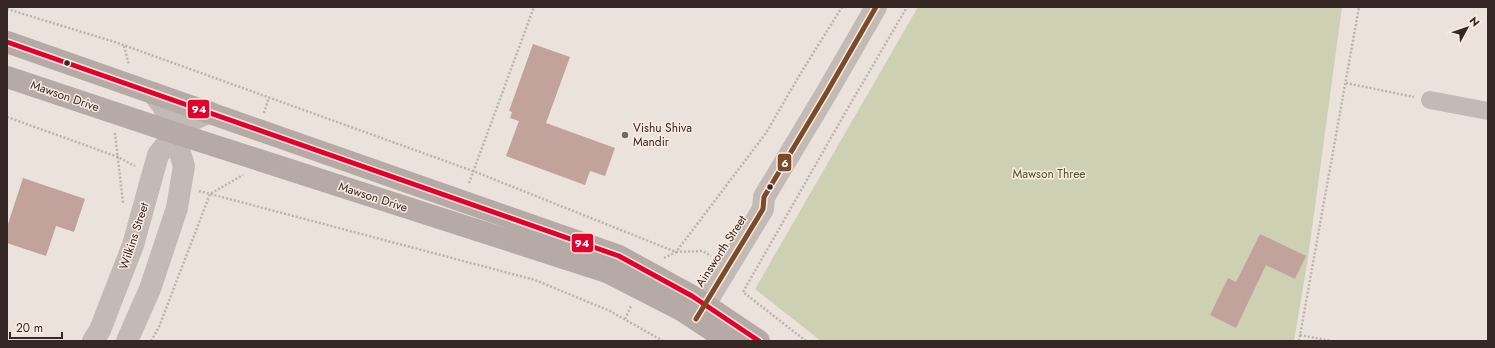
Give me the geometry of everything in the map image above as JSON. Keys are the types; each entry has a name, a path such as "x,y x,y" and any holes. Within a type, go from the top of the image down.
{"main road":[{"name":"Mawson Drive","path":"7,42 619,256 694,308 728,341"},
{"name":"Mawson Drive","path":"7,77 175,133 607,272 694,308 759,341"}],"street":[{"name":"Ainsworth Street","path":"694,308 753,202 764,197 876,7"},
{"path":"127,341 150,289 177,208 184,166 175,133 163,106 153,93"},
{"path":"1430,100 1488,111"},
{"name":"Wilkins Street","path":"94,341 100,330 134,245 158,155 184,124 209,112"}],"path":[{"path":"462,201 534,7"},
{"path":"676,252 766,133 842,7"},
{"path":"806,341 743,292 907,7"},
{"path":"1299,341 1359,7"},
{"path":"7,9 124,46 473,171 676,252 703,251"},
{"path":"124,46 132,77 129,84"},
{"path":"1346,82 1430,100"},
{"path":"259,130 269,97"},
{"path":"120,114 115,131 124,208"},
{"path":"7,117 118,157 152,176"},
{"path":"151,341 159,326 210,194 246,174 251,157"},
{"path":"180,187 535,280 610,310 663,341"},
{"path":"1300,335 1331,341"}],"green space":[{"name":"Mawson Three","path":"918,7 1342,7 1308,258 1294,341 821,341 755,289"}],"building":[{"path":"533,44 570,57 546,123 615,148 605,176 590,171 585,185 506,156 519,121 510,118 512,112 509,111"},
{"path":"23,178 85,199 74,232 56,226 46,256 7,243 7,227"},
{"path":"1260,234 1306,256 1295,279 1266,265 1236,328 1210,315 1228,278 1236,282"}],"transit line":[{"name":"6","path":"696,319 763,209 764,197 876,7"},
{"name":"94","path":"7,42 619,256 692,296 759,341"}],"place":[{"name":"Vishu Shiva Mandir","path":"625,135"}]}
